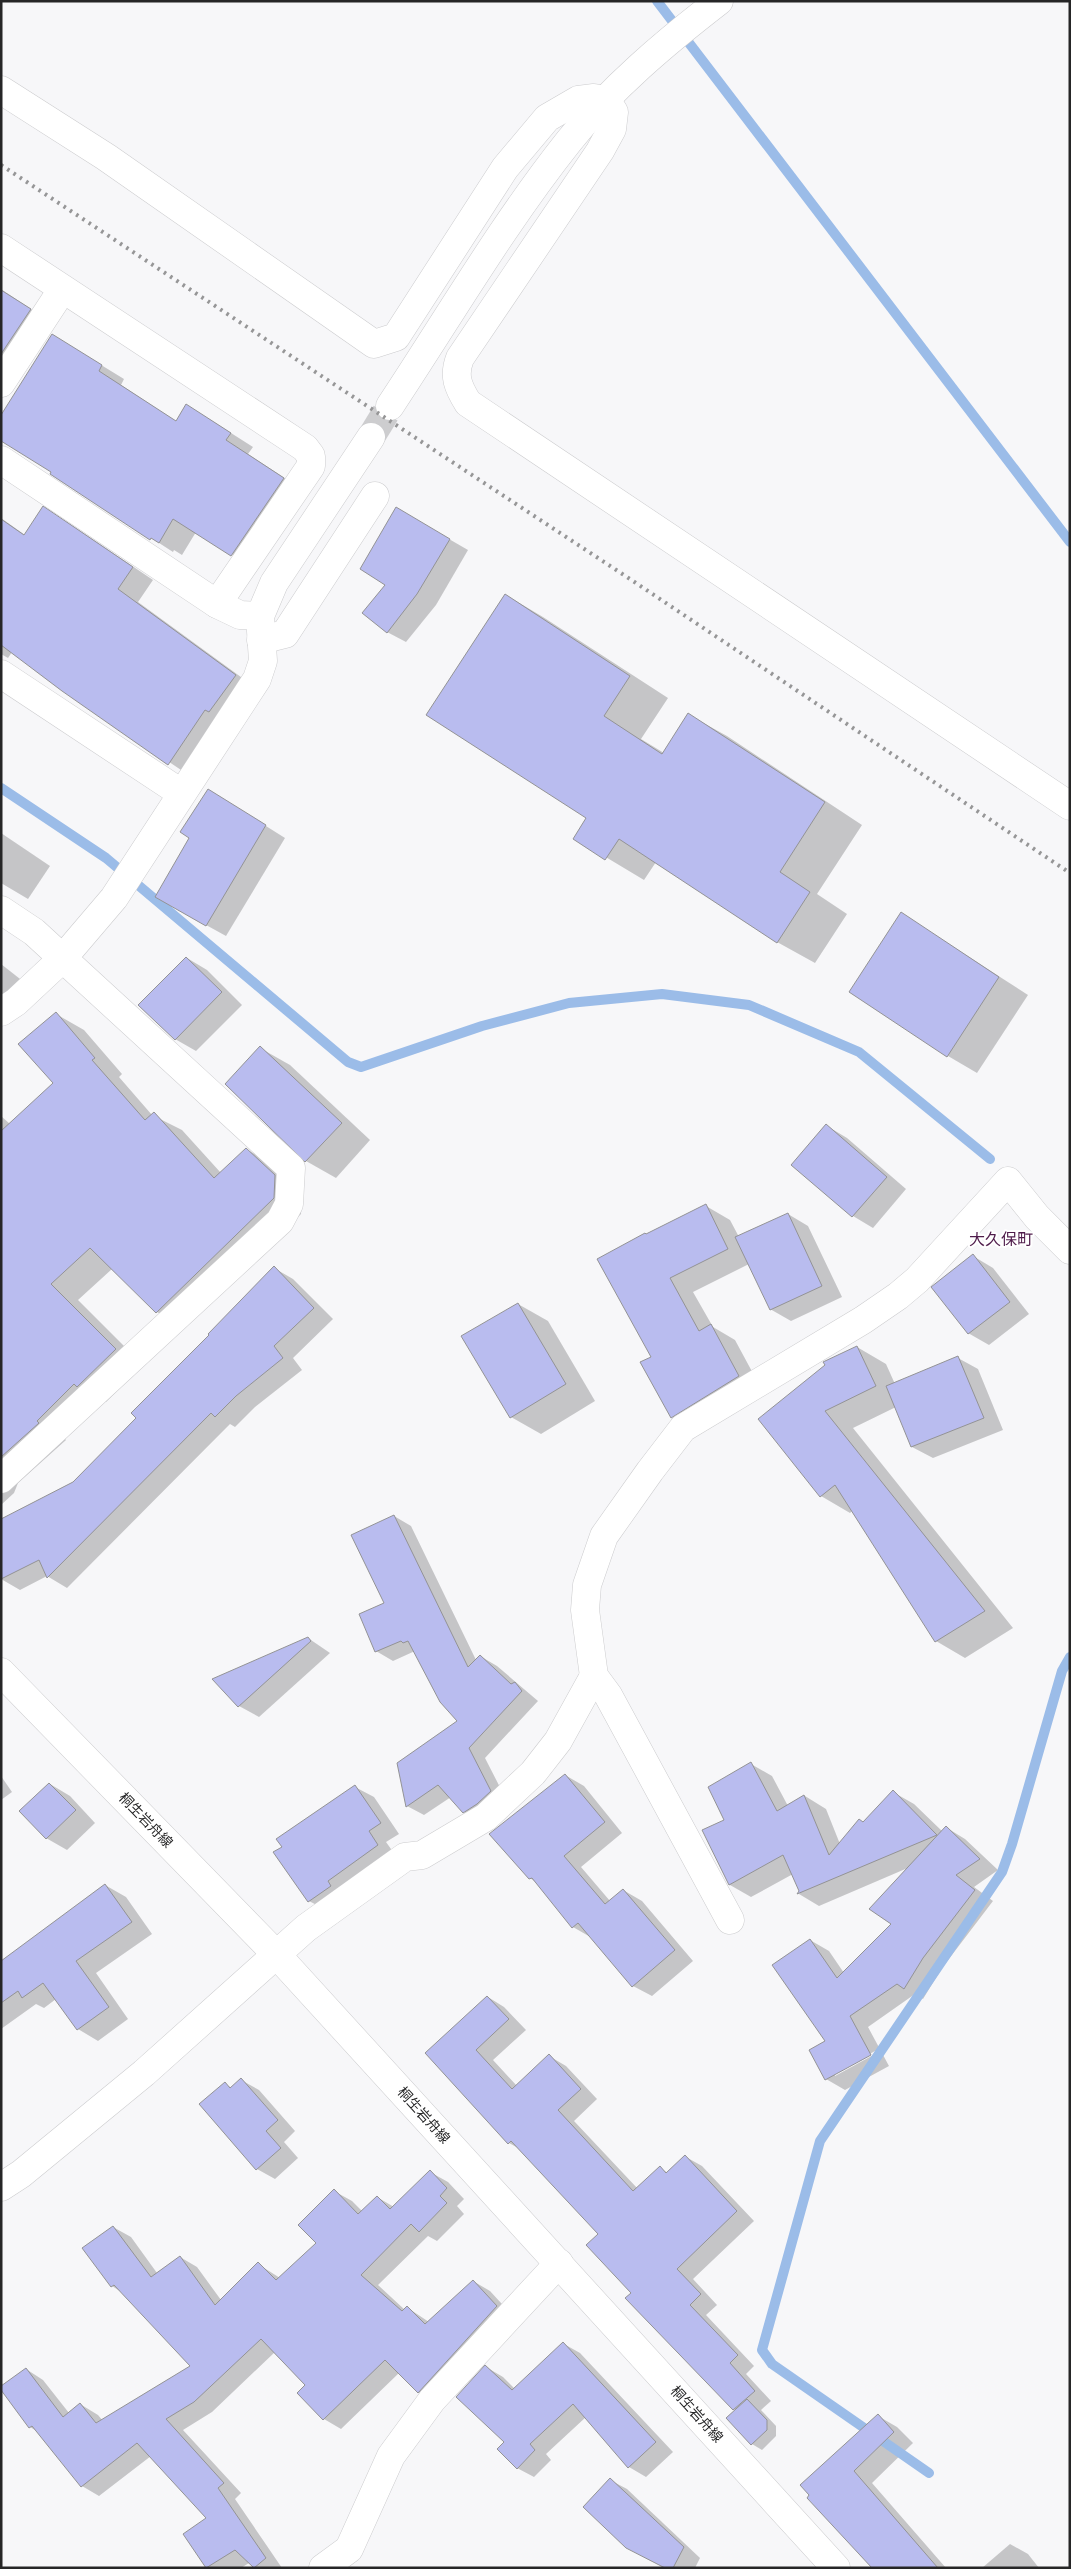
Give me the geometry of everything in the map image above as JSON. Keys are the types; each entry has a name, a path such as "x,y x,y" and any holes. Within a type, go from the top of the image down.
{"street":[{"path":"390,406 528,197 570,140 606,100 679,32 719,1"},
{"path":"1,90 106,157 374,344 396,337 505,168 546,118 578,100 594,98 606,100 614,112 612,129 604,144 460,358 455,371 456,380 468,403 1070,806"},
{"path":"1,248 62,290 305,448 311,456 311,466 217,604"},
{"path":"1,383 62,290"},
{"path":"1,1012 16,1002 62,959 114,898 257,678 263,661 260,628 274,583 371,437"},
{"path":"1,460 217,604 240,615 260,628 285,634 375,496"},
{"path":"1,674 181,793"},
{"path":"1,910 34,932 291,1168 289,1204 280,1221 1,1480"},
{"path":"730,1920 608,1695 594,1676 585,1610 587,1585 604,1536 620,1511 684,1428 863,1320 898,1296 917,1280 1008,1182 1070,1250"},
{"name":"桐生岩舟線","path":"1,1672 276,1954 560,2263 836,2568"},
{"path":"1,2187 21,2174 144,2073 306,1928 405,1857 422,1855 486,1817 532,1773 558,1741 594,1676"},
{"path":"323,2568 349,2548 391,2456 432,2400 560,2263"}],"building":[{"path":"1,290 31,309 1,354"},
{"path":"52,334 102,365 99,371 176,421 186,404 231,433 226,440 284,478 231,556 173,519 159,543 151,538 150,540 50,474 51,472 1,441 1,415"},
{"path":"43,506 133,567 118,589 236,675 209,712 205,710 168,765 62,691 1,645 1,519 24,535"},
{"path":"396,507 450,539 417,594 387,633 362,613 385,585 360,569"},
{"path":"505,594 630,676 604,716 662,754 688,713 825,802 780,872 810,892 777,943 619,839 605,860 573,839 586,818 426,715"},
{"path":"208,789 266,825 206,926 155,897 189,838 180,832"},
{"path":"901,912 999,977 947,1057 849,992"},
{"path":"186,957 222,992 175,1040 138,1005"},
{"path":"56,1012 95,1058 92,1060 145,1120 154,1112 214,1178 246,1148 275,1175 274,1198 156,1313 90,1248 51,1284 116,1349 77,1387 74,1384 37,1421 39,1423 1,1457 1,1131 53,1083 18,1044"},
{"path":"260,1046 342,1123 305,1162 225,1084"},
{"path":"826,1124 887,1177 852,1217 791,1165"},
{"path":"706,1204 728,1249 670,1278 699,1331 711,1324 739,1376 671,1418 640,1362 651,1357 597,1259 645,1233"},
{"path":"788,1213 822,1286 770,1310 735,1237"},
{"path":"973,1254 1010,1302 968,1334 931,1287"},
{"path":"274,1266 314,1308 274,1346 283,1358 236,1396 215,1417 211,1413 47,1578 39,1560 1,1579 1,1519 73,1482 136,1418 131,1413 209,1335"},
{"path":"518,1303 566,1384 510,1418 461,1336"},
{"path":"857,1346 876,1386 825,1411 985,1611 935,1642 835,1485 820,1497 758,1419 825,1365 823,1362"},
{"path":"958,1356 984,1418 911,1447 886,1386"},
{"path":"394,1515 468,1667 480,1655 511,1684 515,1682 522,1691 469,1748 491,1791 477,1804 463,1813 438,1785 406,1807 397,1763 457,1721 440,1702 408,1641 403,1643 401,1641 375,1652 359,1614 384,1603 351,1535"},
{"path":"308,1637 311,1641 238,1707 212,1679"},
{"path":"751,1762 777,1811 804,1795 829,1855 859,1819 863,1822 893,1790 937,1835 797,1894 799,1891 783,1855 729,1885 702,1830 724,1820 708,1787"},
{"path":"565,1774 605,1822 564,1856 605,1904 623,1889 675,1950 632,1987 578,1923 572,1928 532,1878 529,1879 489,1834"},
{"path":"49,1783 76,1810 46,1839 19,1811"},
{"path":"355,1785 381,1823 369,1831 378,1845 328,1881 331,1886 308,1902 273,1852 282,1847 276,1839"},
{"path":"946,1826 980,1859 956,1875 975,1890 923,1958 904,1989 897,1984 850,2016 871,2055 825,2080 809,2050 825,2041 772,1965 810,1939 837,1978 891,1924 869,1909"},
{"path":"105,1884 132,1922 76,1961 109,2007 77,2030 43,1983 22,1998 18,1991 1,2003 1,1961"},
{"path":"487,1996 509,2019 476,2050 512,2089 549,2054 581,2089 558,2110 633,2191 660,2166 666,2173 685,2155 737,2211 677,2269 701,2294 690,2305 738,2355 730,2363 755,2391 733,2410 625,2298 631,2293 586,2245 598,2234 511,2141 508,2144 425,2053"},
{"path":"241,2078 278,2120 266,2131 281,2148 256,2170 199,2104 225,2082 230,2088"},
{"path":"430,2170 447,2188 440,2196 447,2203 419,2232 411,2224 361,2275 402,2311 407,2306 425,2324 473,2280 497,2306 418,2393 385,2360 323,2420 297,2393 305,2385 261,2339 194,2402 166,2419 224,2483 218,2488 266,2558 254,2568 235,2550 206,2568 183,2534 206,2518 137,2443 81,2487 32,2426 29,2428 1,2390 1,2386 26,2368 63,2417 80,2403 96,2423 190,2366 114,2285 111,2287 82,2248 113,2226 151,2277 180,2256 215,2305 258,2262 276,2280 316,2243 298,2225 334,2189 358,2214 377,2196 390,2209"},
{"path":"563,2342 656,2442 628,2468 573,2404 530,2444 535,2450 517,2469 497,2449 504,2442 456,2397 485,2365 512,2390"},
{"path":"747,2399 767,2420 767,2430 751,2445 726,2418"},
{"path":"878,2414 894,2432 854,2471 938,2568 872,2568 807,2498 809,2495 800,2485"},
{"path":"610,2478 684,2547 673,2568 665,2568 626,2548 583,2507"}],"waterway":[{"path":"657,1 1070,542"},
{"path":"1,788 106,858 348,1062 361,1067 482,1026 569,1003 662,994 749,1005 859,1052 990,1159"},
{"path":"929,2473 772,2364 762,2350 820,2141 1002,1872 1012,1844 1062,1671 1070,1657"}],"tunnel":[{"path":"371,437 390,406"}],"railway":[{"path":"1,165 633,581 1070,873"}],"district":[{"name":"大久保町","path":"1001,1239"}]}
